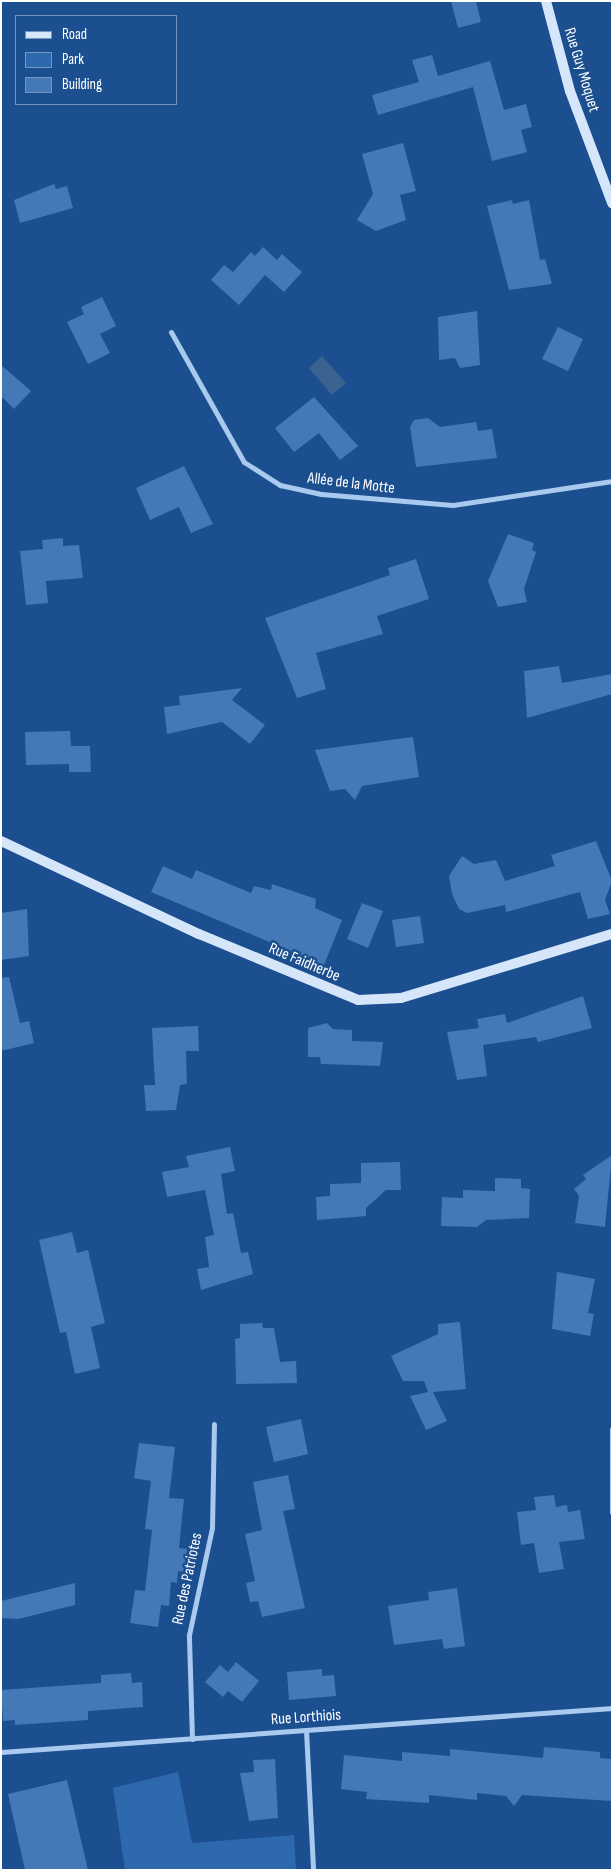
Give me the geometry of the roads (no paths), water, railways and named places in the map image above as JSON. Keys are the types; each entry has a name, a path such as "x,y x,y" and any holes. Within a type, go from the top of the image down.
{"street":[{"name":"Rue Guy Moquet","path":"546,1 570,92 612,203"},
{"name":"Allée de la Motte","path":"170,332 244,462 280,485 321,494 453,505 612,481"},
{"name":"Rue Faidherbe","path":"1,841 199,934 358,1000 400,998 612,934"},
{"name":"Rue des Patriotes","path":"192,1739 189,1635 212,1528 214,1424"},
{"path":"612,1429 612,1512"},
{"name":"Rue Lorthiois","path":"1,1752 612,1708"},
{"path":"306,1730 314,1870"}]}
